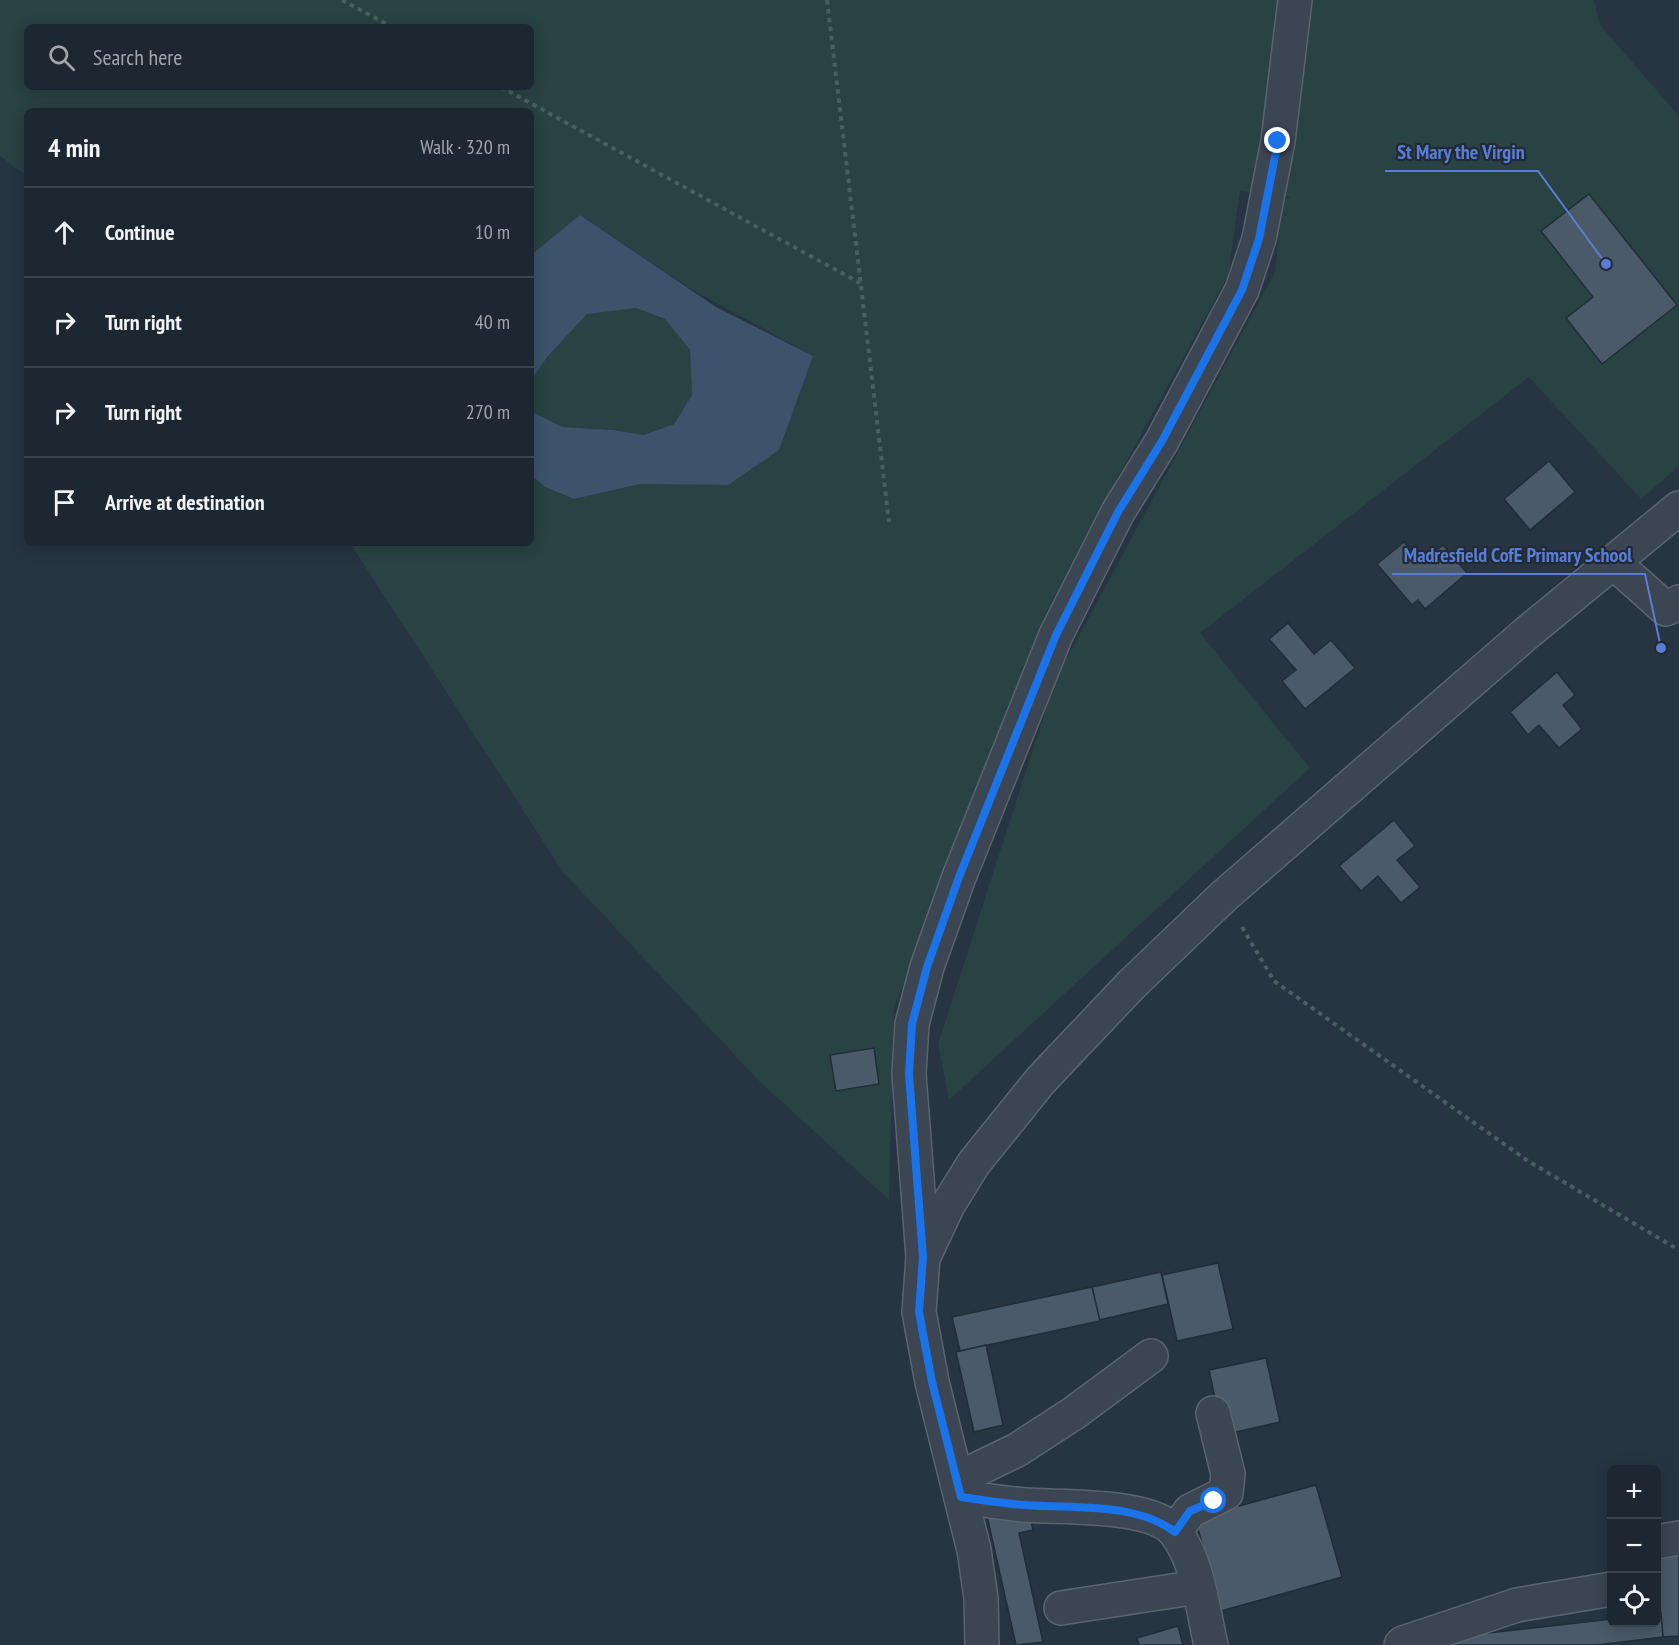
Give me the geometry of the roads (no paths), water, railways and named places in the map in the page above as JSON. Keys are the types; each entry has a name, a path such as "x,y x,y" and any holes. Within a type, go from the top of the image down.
{"street":[{"path":"982,1645 981,1598 974,1550 932,1382 919,1312 923,1257 909,1074 912,1024 927,967 959,877 1056,635 1118,512 1162,441 1242,290 1259,239 1278,141 1295,0"},
{"path":"923,1257 948,1204 974,1163 1041,1080 1132,984 1224,896 1528,632 1679,508"},
{"path":"1613,562 1666,609 1679,602"},
{"path":"959,1488 1074,1413 1151,1356"},
{"path":"1175,1532 1190,1511 1226,1493 1228,1474 1213,1413"},
{"path":"959,1488 1024,1505 1129,1511 1164,1523 1175,1532 1192,1564 1211,1645"},
{"path":"1661,1541 1679,1538"},
{"path":"1061,1608 1198,1587"},
{"path":"1401,1645 1403,1642 1516,1605 1607,1590"}],"water":[{"path":"580,215 716,307 813,356 779,450 728,485 640,484 574,499 545,487 534,478 534,413 562,427 613,430 644,435 674,424 692,395 690,350 665,319 636,308 587,314 548,356 534,376 534,253"}],"place":[{"name":"St Mary the Virgin","path":"1606,264"},
{"name":"Madresfield CofE Primary School","path":"1661,648"}]}
